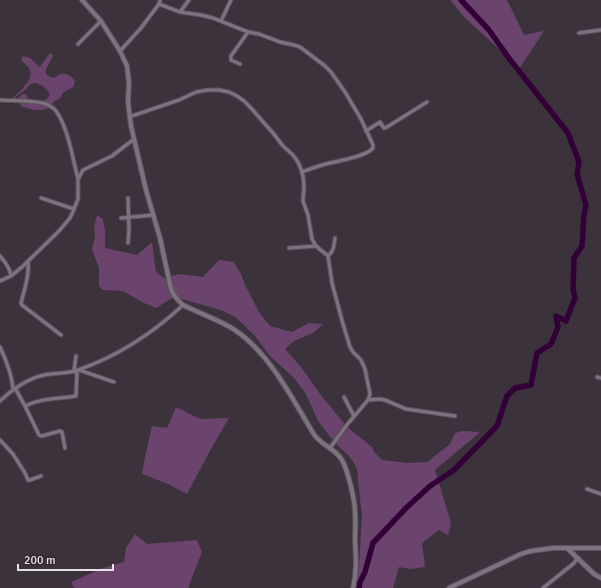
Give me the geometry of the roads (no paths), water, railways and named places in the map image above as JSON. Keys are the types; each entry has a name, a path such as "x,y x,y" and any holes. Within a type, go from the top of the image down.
{"street":[{"path":"82,0 100,21 124,59 128,72 129,83 129,117 153,215 163,249 171,289 174,296 184,305 226,325 254,346 281,381 318,440 341,458 345,466 356,512 356,571 353,588"},
{"path":"180,12 188,0"},
{"path":"221,20 231,0"},
{"path":"120,51 141,28 160,2 180,12 221,20 248,32 298,46 331,72 345,92 373,145 371,150 368,152 302,172"},
{"path":"78,44 100,21"},
{"path":"579,33 601,30"},
{"path":"240,64 231,60 231,56 248,32"},
{"path":"129,117 179,100 196,92 208,90 229,92 247,104 298,162 302,172 304,201 307,208 312,239 316,246 328,256 332,283 350,347 361,360 365,369 370,392 368,400 337,437 330,448"},
{"path":"0,100 38,102 46,104 55,110 66,134 78,179 78,199 70,218 28,262 11,276 0,281"},
{"path":"366,130 380,122 384,128 387,127 427,102"},
{"path":"78,179 83,170 112,156 134,139"},
{"path":"41,198 74,209"},
{"path":"128,198 128,243"},
{"path":"121,218 153,215"},
{"path":"328,256 334,249 335,238"},
{"path":"289,248 316,246"},
{"path":"0,256 4,260 11,276"},
{"path":"28,262 27,277 21,303 61,336"},
{"path":"10,271 15,273"},
{"path":"0,400 14,389 40,376 76,371 100,362 134,344 160,326 184,305"},
{"path":"0,347 10,371 14,389 25,406 39,435 42,436 62,432 65,448"},
{"path":"25,406 54,398 76,396 76,356"},
{"path":"76,371 114,382"},
{"path":"597,377 601,378"},
{"path":"344,397 354,416"},
{"path":"368,400 385,400 406,409 455,416"},
{"path":"0,440 13,454 28,480 41,476"},
{"path":"587,489 601,494"},
{"path":"449,588 521,554 544,548 601,548"},
{"path":"568,548 594,574 601,578"},
{"path":"542,588 573,564 578,558"}],"waterway":[{"path":"359,588 373,543 406,508 430,486 454,470 497,426 507,396 515,388 531,385 537,353 551,344 558,327 556,316 566,321 575,298 573,289 574,258 582,246 586,205 577,174 579,162 568,133 508,57 489,30 461,0"}]}
